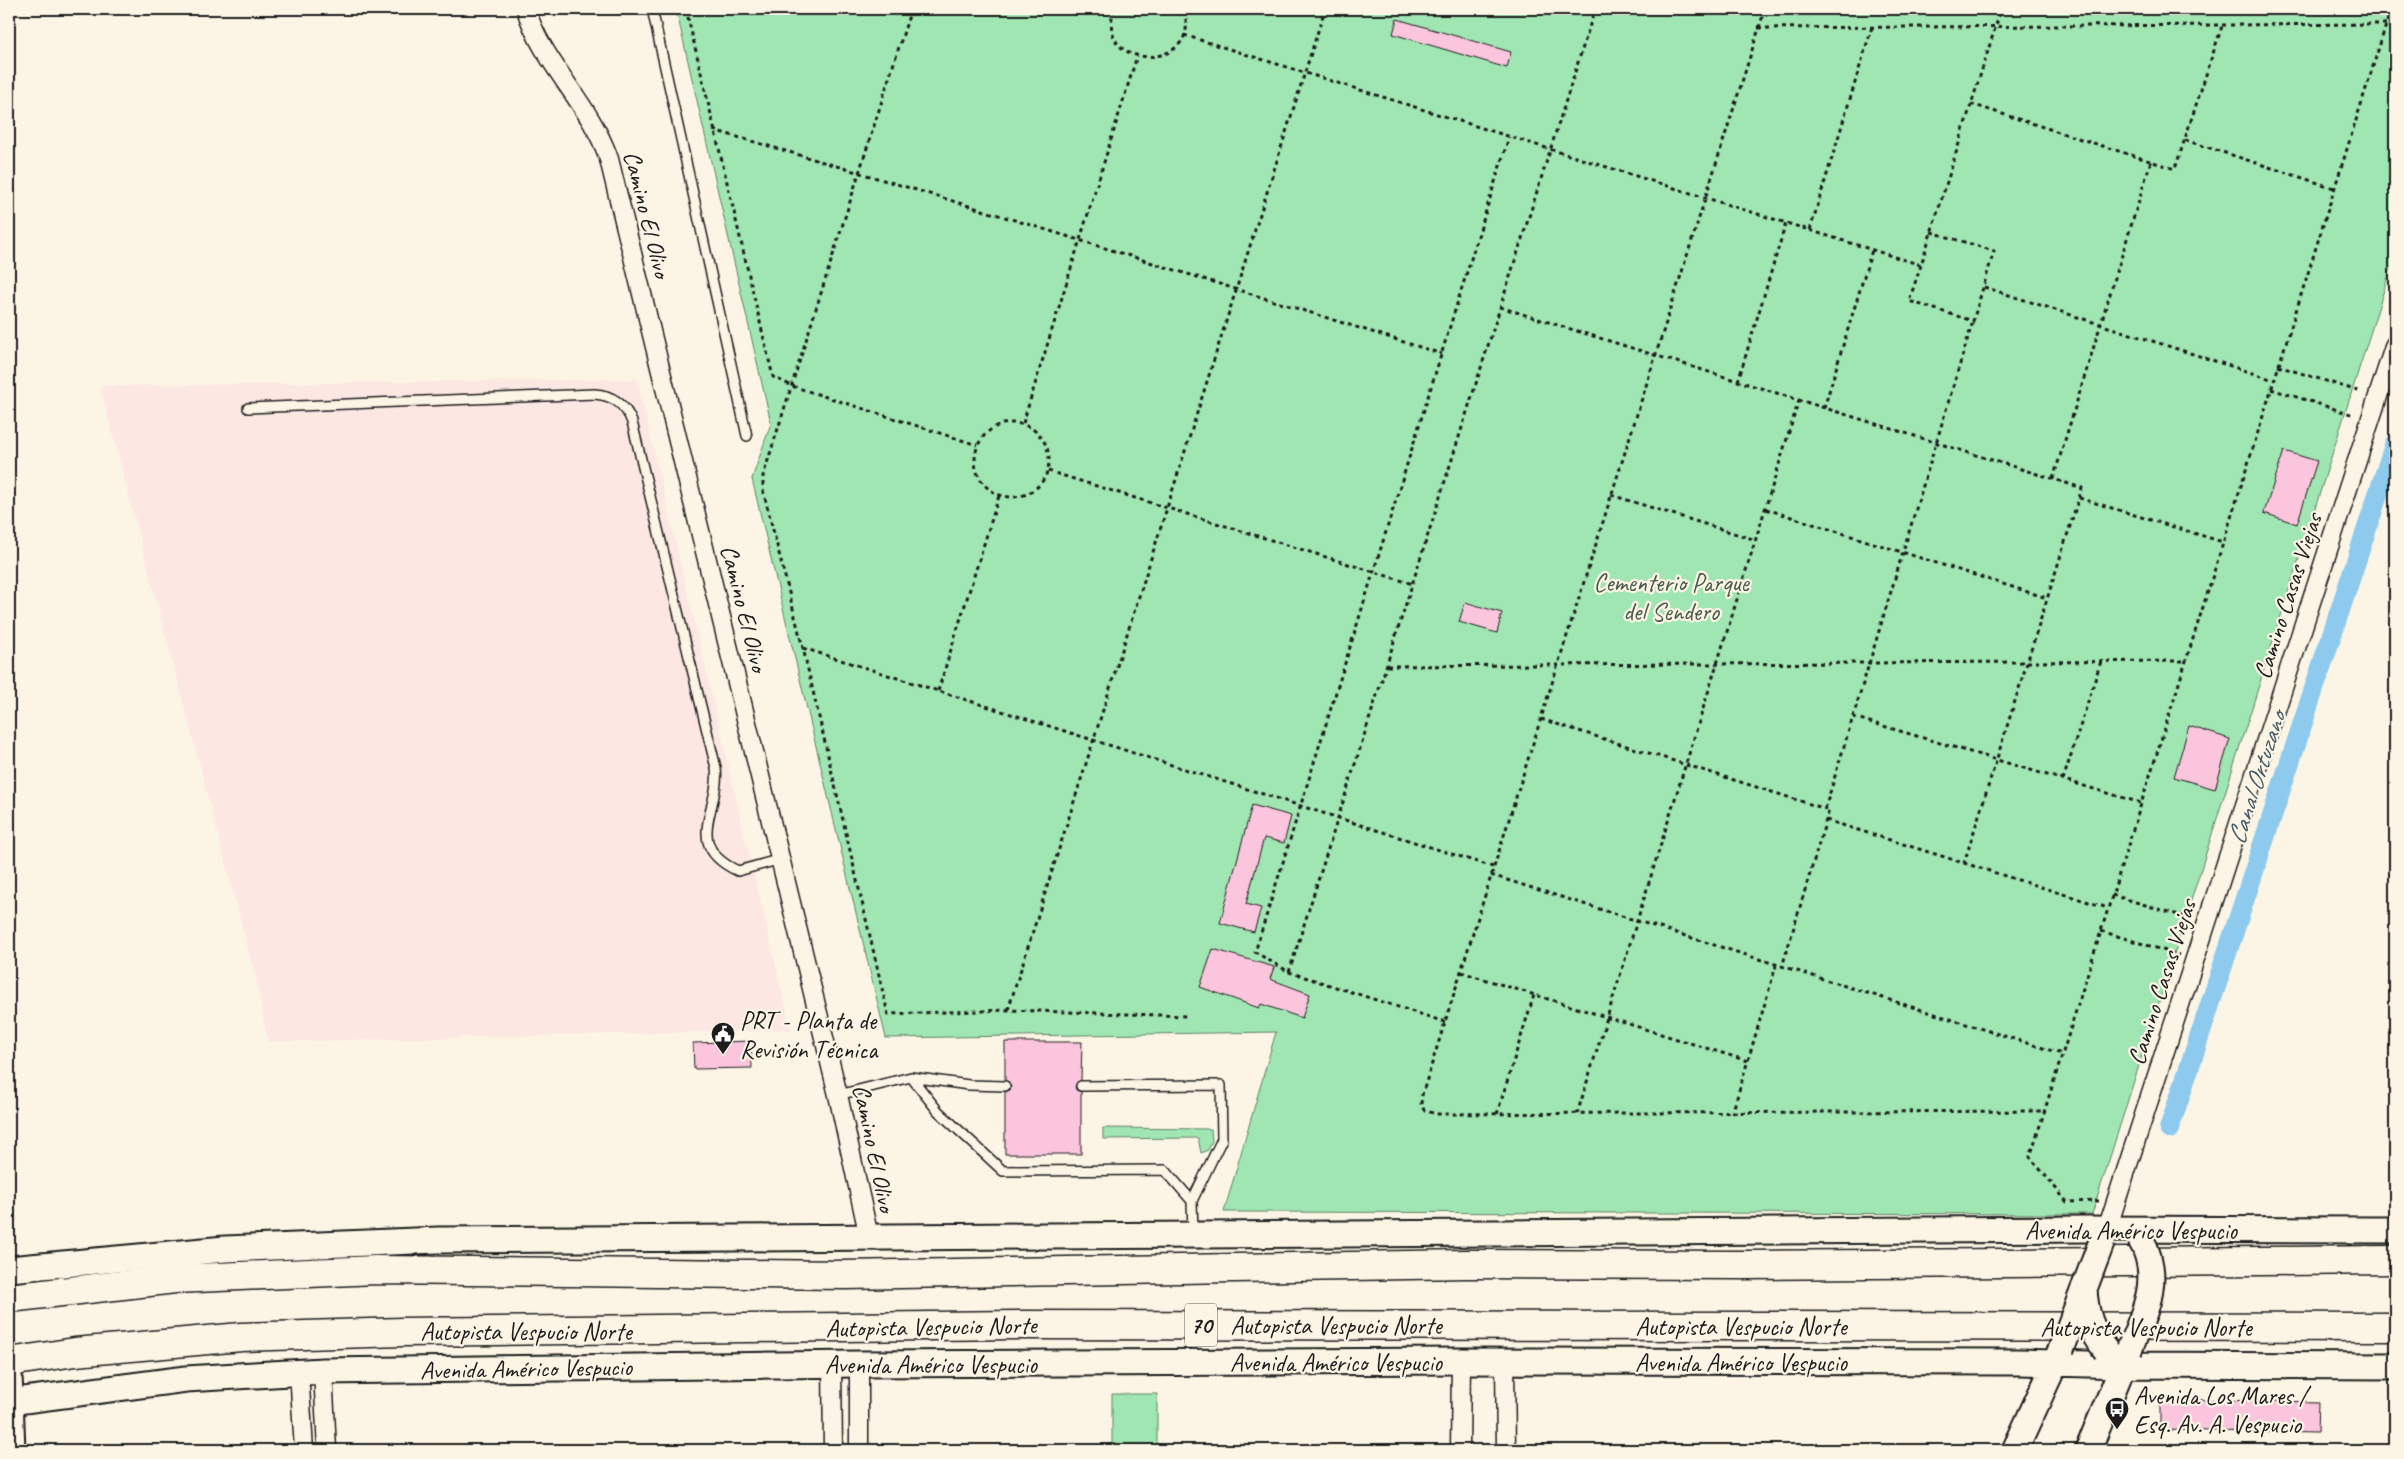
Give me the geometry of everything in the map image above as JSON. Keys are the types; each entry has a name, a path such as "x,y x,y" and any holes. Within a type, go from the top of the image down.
{"highway":[{"name":"Autopista Vespucio Norte","path":"9,1298 175,1279 376,1270 845,1276 1466,1264 1743,1265 2395,1260"},
{"name":"Autopista Vespucio Norte","path":"9,1362 75,1352 232,1338 402,1332 1018,1325 2395,1327"}],"main road":[{"name":"Avenida Américo Vespucio","path":"9,1269 141,1255 341,1242 1193,1235 2110,1219 2136,1234 2395,1230"},
{"path":"2015,1450 2058,1356 2110,1219"},
{"path":"2088,1450 2119,1355 2147,1306 2152,1288 2149,1261 2136,1234"},
{"path":"2084,1288 2086,1308 2092,1328 2119,1355"},
{"name":"Avenida Américo Vespucio","path":"10,1392 311,1371 832,1364 1505,1362 2119,1355 2395,1366"},
{"path":"10,1392 12,1450"}],"street":[{"name":"Camino El Olivo","path":"526,9 536,35 596,125 609,159 838,1095 869,1237"},
{"name":"Camino Casas Viejas","path":"2110,1219 2395,344"},
{"path":"1460,1450 1461,1362"},
{"path":"1505,1362 1506,1450"},
{"path":"832,1364 833,1447 859,1447 859,1364"},
{"path":"304,1450 311,1371"},
{"path":"311,1371 327,1450"}],"lane":[{"path":"652,9 747,436"},
{"path":"248,408 594,394 611,397 625,407 632,422 716,768 716,790 706,822 710,845 722,862 738,872 781,859"},
{"path":"838,1095 911,1077 1005,1086"},
{"path":"911,1077 938,1111 1003,1171 1165,1170 1192,1200"},
{"path":"1081,1086 1221,1085 1222,1139 1192,1200 1193,1235"}],"path":[{"path":"686,9 713,130 773,377 792,386 977,445"},
{"path":"911,9 763,476 763,490 803,648 888,1014 1008,1010 1188,1016"},
{"path":"1106,9 1114,10 1113,32 1125,50 1137,56 1156,58 1167,54 1184,35 1186,25 1183,9"},
{"path":"1008,1010 1325,9"},
{"path":"1290,972 1595,9"},
{"path":"1765,9 1422,1095 1422,1104 1424,1110 1436,1114 2044,1111"},
{"path":"1973,321 1910,301 2001,9"},
{"path":"2110,1219 2067,1202 2030,1157 2391,9"},
{"path":"1758,28 2386,24"},
{"path":"1971,104 2175,169 2222,26"},
{"path":"1810,230 1872,28"},
{"path":"1184,35 1920,265"},
{"path":"1024,423 1137,56"},
{"path":"713,130 859,172 1442,354"},
{"path":"1445,1022 1290,972 1255,952 1509,137"},
{"path":"2185,140 2334,188"},
{"path":"2053,479 2151,161"},
{"path":"1738,381 1786,223"},
{"path":"1825,809 1994,252 1931,232"},
{"path":"1824,408 1872,250"},
{"path":"1984,287 2274,380"},
{"path":"1500,308 2082,488 1964,863"},
{"path":"2278,366 2378,397"},
{"path":"2271,390 2370,420"},
{"path":"1577,1114 1799,400"},
{"path":"1003,423 1024,423 1036,431 1044,440 1049,450 1048,471 1041,484 1032,492 1021,496 999,496 987,488 980,480 974,457 977,445 992,428 1003,423"},
{"path":"1048,471 1413,584"},
{"path":"1611,495 1756,540"},
{"path":"938,690 999,496"},
{"path":"2079,498 2223,542"},
{"path":"1766,509 2048,598"},
{"path":"803,648 1494,868"},
{"path":"1387,666 2028,661 2185,662"},
{"path":"2064,780 2101,661"},
{"path":"1853,717 2141,803"},
{"path":"1540,720 1829,810 1782,968"},
{"path":"1826,820 2108,908"},
{"path":"1491,875 1637,920 1782,968 2062,1054"},
{"path":"2112,895 2206,924"},
{"path":"2101,931 2195,960"},
{"path":"1732,1114 1776,966"},
{"path":"1461,972 1748,1061"},
{"path":"1497,1114 1534,994"}],"shaded area":[{"path":"637,379 791,1030 268,1042 256,979 100,386"}],"green space":[{"name":"Cementerio Parque del Sendero","path":"676,9 2395,9 2395,255 2092,1214 1224,1212 1276,1032 886,1038 752,479 771,423"},
{"path":"1103,1128 1211,1129 1212,1141 1208,1150 1201,1153 1198,1138 1103,1139"},
{"path":"1112,1394 1157,1394 1157,1450 1112,1450"}],"building":[{"path":"1397,19 1511,52 1507,68 1393,34"},
{"path":"2284,451 2317,461 2297,524 2264,513"},
{"path":"1465,602 1502,613 1497,633 1459,622"},
{"path":"2189,726 2230,739 2215,789 2174,777"},
{"path":"1252,805 1291,816 1284,843 1264,838 1246,904 1261,908 1254,932 1220,923"},
{"path":"1213,949 1274,967 1270,979 1310,994 1302,1018 1261,1004 1259,1008 1200,987"},
{"name":"PRT - Planta de Revisión Técnica","path":"751,1041 752,1068 694,1069 693,1043"},
{"path":"1005,1042 1082,1042 1081,1080 1075,1086 1076,1090 1081,1092 1081,1154 1005,1154 1005,1092 1010,1090 1011,1086 1005,1080"},
{"path":"2160,1399 2318,1402 2317,1433 2160,1430"}],"waterway":[{"name":"Canal Ortuzano","path":"2169,1129 2395,443"}],"place":[{"name":"PRT - Planta de Revisión Técnica","path":"723,1055"},
{"name":"Avenida Los Mares / Esq. Av. A. Vespucio","path":"2117,1430"}]}
